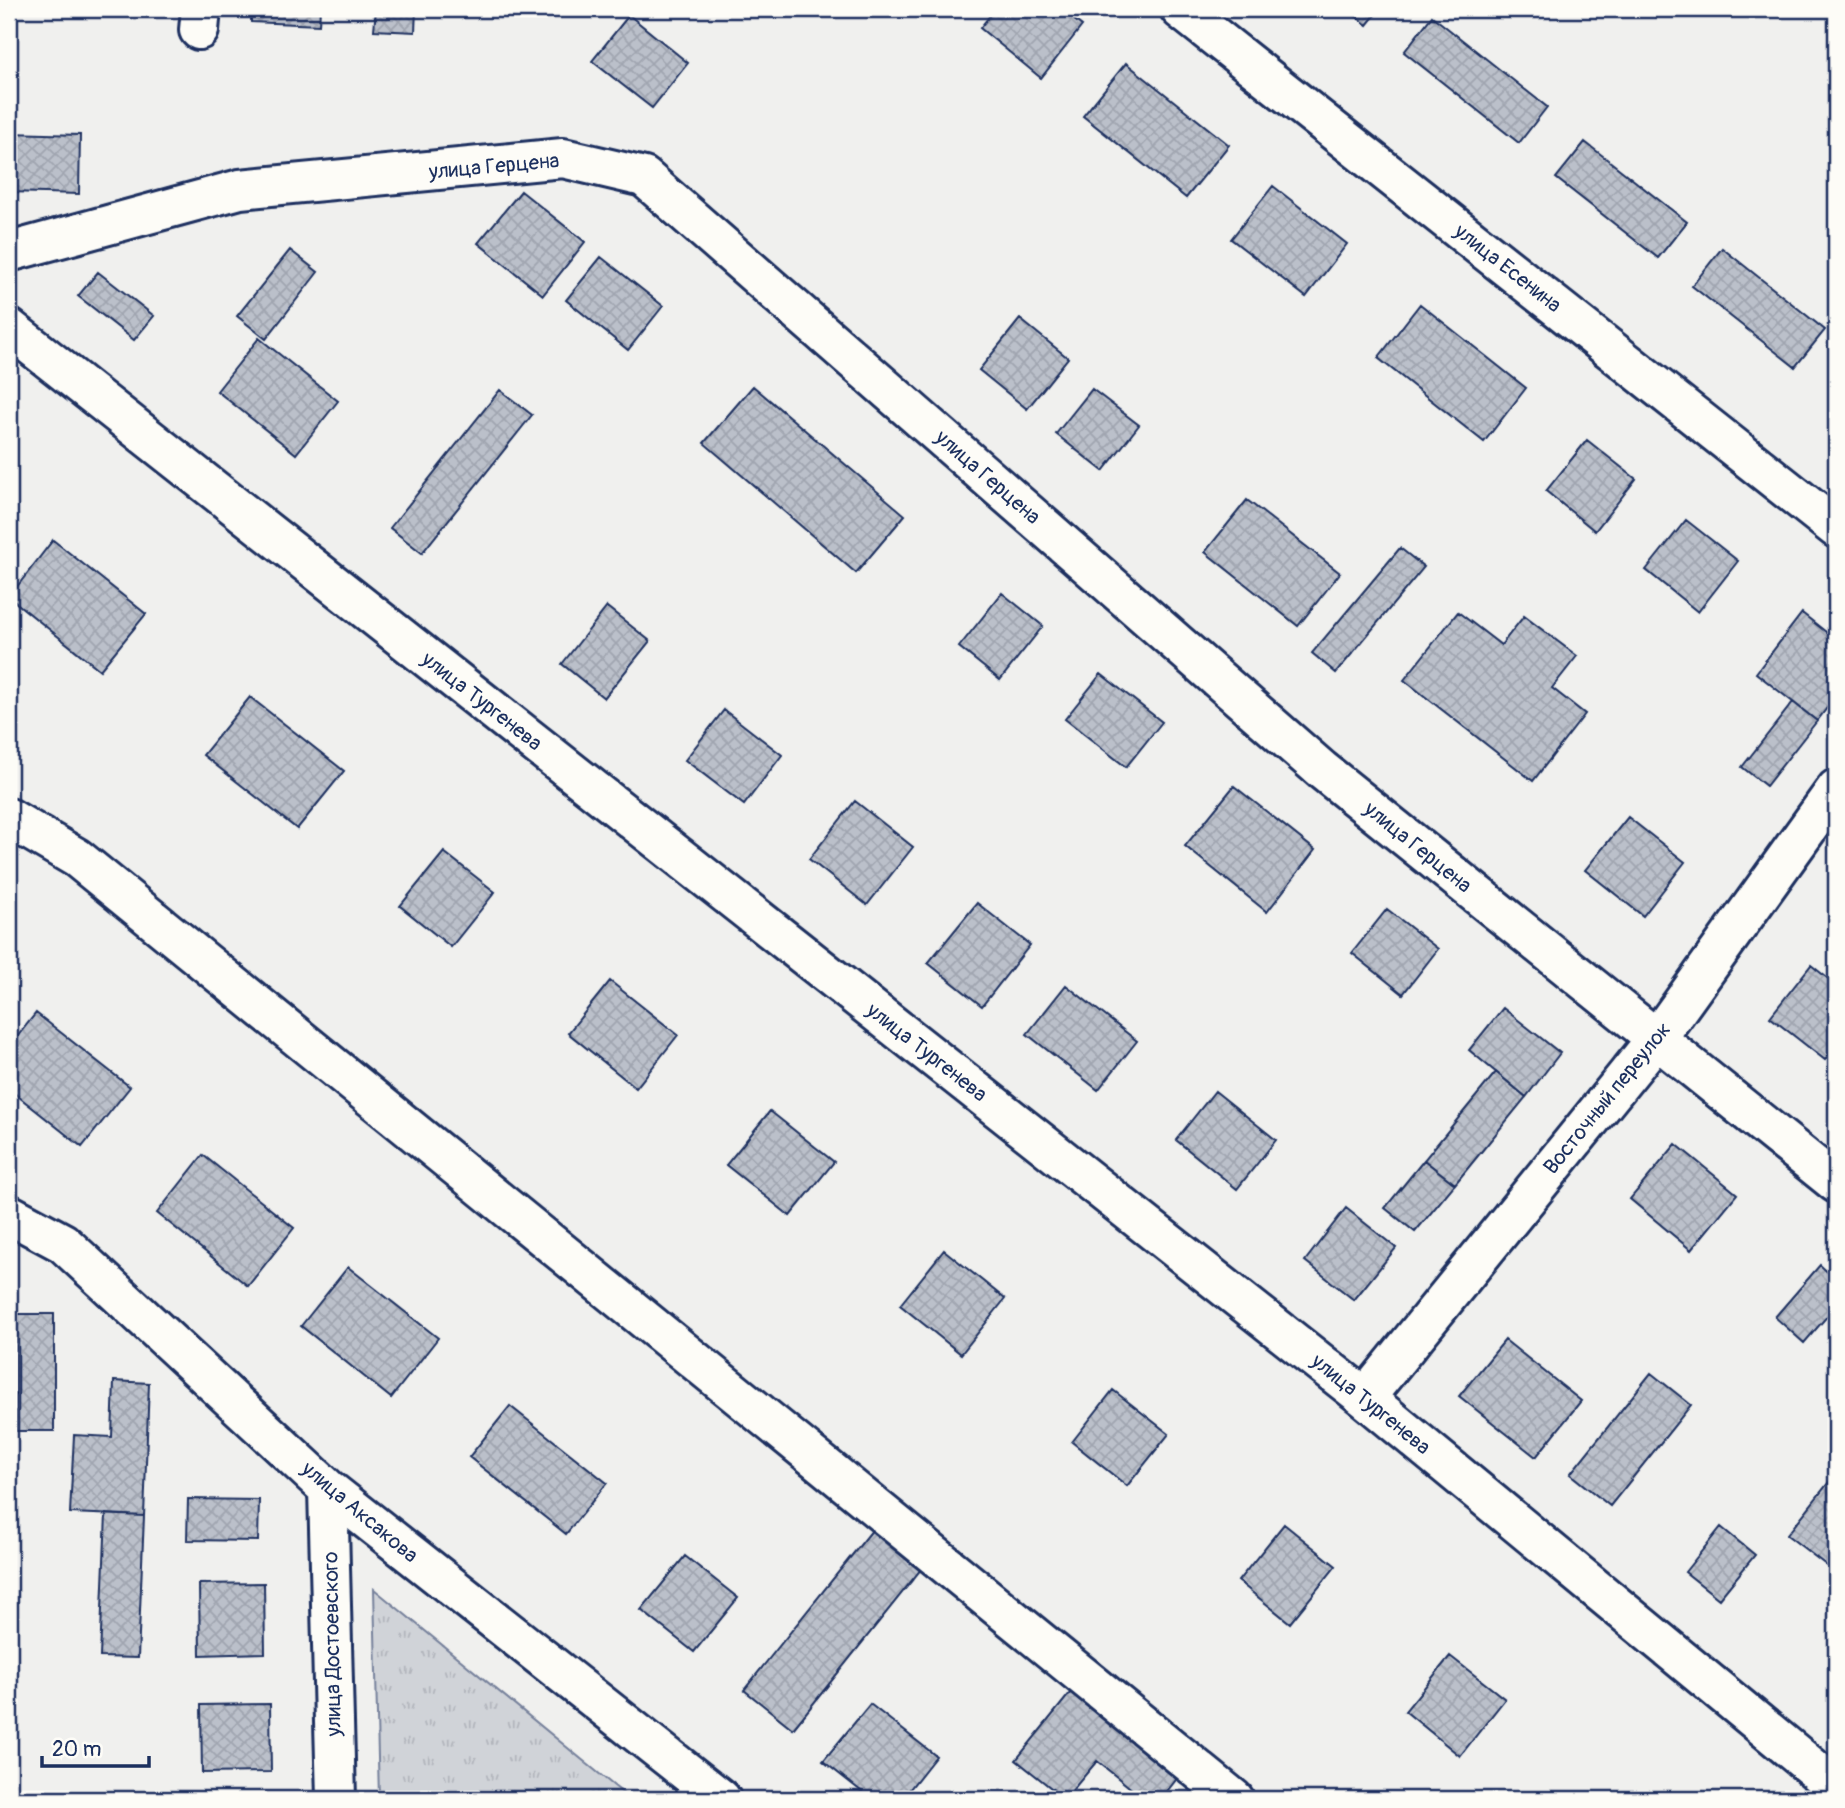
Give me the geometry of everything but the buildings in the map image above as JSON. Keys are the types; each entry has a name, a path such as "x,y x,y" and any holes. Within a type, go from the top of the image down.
{"street":[{"name":"улица Есенина","path":"1180,9 1836,528"},
{"name":"улица Герцена","path":"9,252 240,189 563,158 644,177 1322,770 1836,1183"},
{"name":"улица Тургенева","path":"9,328 1365,1398 1836,1787"},
{"name":"Восточный переулок","path":"1365,1398 1657,1038 1836,789"},
{"path":"9,818 77,858 1234,1799"},
{"name":"улица Аксакова","path":"9,1214 63,1243 328,1489 721,1799"},
{"name":"улица Достоевского","path":"328,1489 336,1799"}],"green space":[{"path":"374,1589 630,1799 379,1799"}]}
